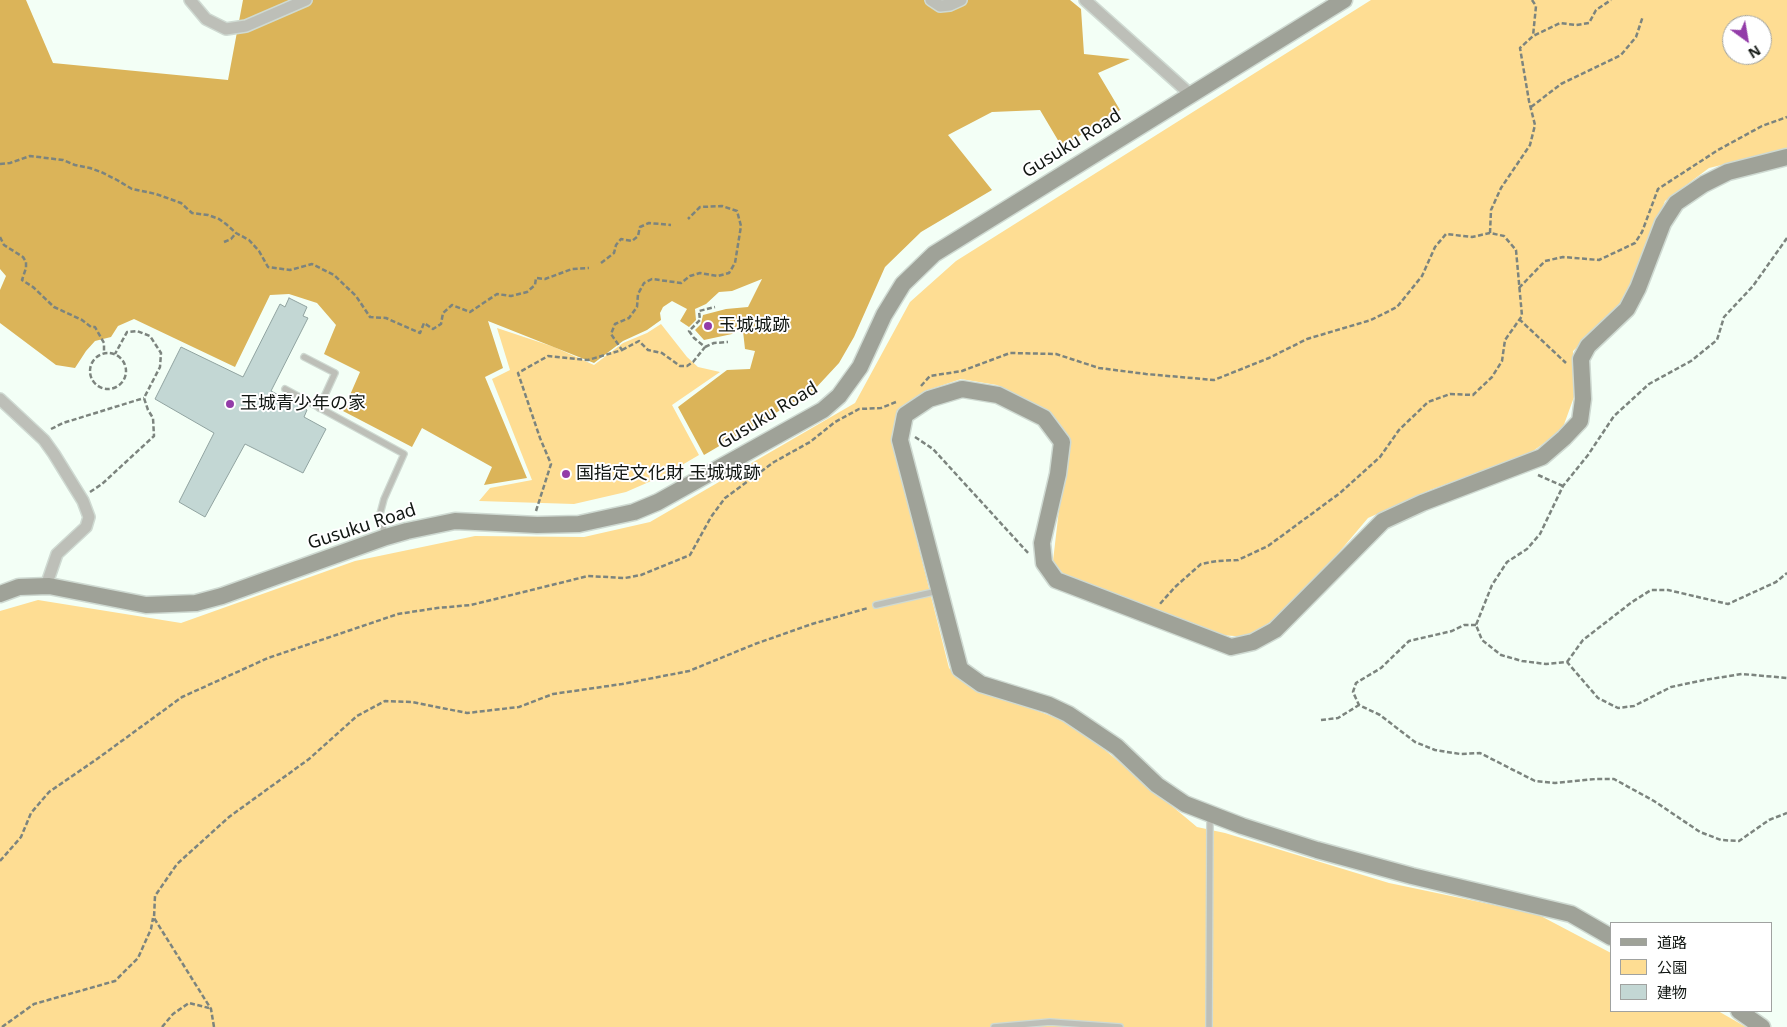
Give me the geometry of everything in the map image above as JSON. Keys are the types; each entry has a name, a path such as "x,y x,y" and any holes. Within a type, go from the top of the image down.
{"street":[{"path":"190,0 206,19 226,29 246,26 306,0"},
{"path":"931,0 940,6 950,5 961,0"},
{"path":"1085,0 1190,94"},
{"name":"Gusuku Road","path":"0,594 19,587 46,586 62,587 146,605 196,603 222,596 386,537 455,521 537,525 579,524 634,512 678,492 823,410 839,396 860,367 884,315 903,284 934,254 1344,0"},
{"path":"1610,936 1572,914 1421,878 1317,850 1242,826 1185,804 1157,785 1117,748 1068,714 1049,705 981,684 960,669 938,591 900,440 902,428 905,415 928,399 962,389 998,396 1044,418 1062,442 1058,474 1042,542 1044,562 1056,580 1231,647 1253,642 1275,630 1383,521 1422,503 1542,457 1564,438 1580,421 1583,399 1581,359 1588,346 1627,308 1638,288 1663,223 1676,203 1704,184 1728,172 1787,157"},
{"path":"0,400 39,436 54,454 81,499 88,517 86,527 57,554 46,586"},
{"path":"1740,1012 1762,1027"}],"lane":[{"path":"304,357 335,373 319,408"},
{"path":"285,389 404,454 384,499 380,514 386,537"},
{"path":"876,605 938,591"},
{"path":"1209,1027 1210,814"},
{"path":"994,1027 1050,1022 1120,1027"}],"path":[{"path":"1532,0 1536,6 1533,36"},
{"path":"1490,233 1491,210 1501,188 1530,145 1535,125 1520,48 1533,36 1560,23 1576,25 1589,23 1596,10 1610,0"},
{"path":"1531,107 1561,84 1621,56 1636,37 1644,16"},
{"path":"1520,288 1544,262 1562,256 1599,260 1634,243 1642,232 1658,189 1718,150 1762,126 1787,117"},
{"path":"0,164 10,163 30,156 63,160 101,172 132,189 181,203 192,213 219,219 248,240 259,251 268,267 290,270 312,264 334,275 356,296 370,317 386,318 420,333 424,323 433,329 441,324 443,313 452,305 470,312 497,294 511,296 527,292 535,285 536,278 545,279 572,269 589,268"},
{"path":"622,350 611,334 615,324 628,318 637,307 638,294 644,283 652,278 681,283 690,276 700,274 718,276 729,272 735,263 741,226 736,210 722,206 700,207 688,219"},
{"path":"601,263 614,253 616,245 621,239 632,241 638,236 640,227 649,223 671,226"},
{"path":"224,242 231,239 236,233"},
{"path":"920,388 930,376 962,371 1010,353 1056,354 1099,368 1214,380 1269,358 1308,339 1371,320 1397,307 1422,276 1435,247 1446,234 1472,237 1490,233 1504,236 1516,250 1522,316 1505,340 1502,361 1492,377 1473,394 1450,394 1428,402 1399,430 1380,457 1340,493 1268,546 1238,560 1201,564 1148,615"},
{"path":"0,237 4,245 23,257 26,268 22,280 33,287 54,308 82,320 91,327 95,327 104,343 104,353"},
{"path":"1787,238 1753,286 1724,317 1717,340 1691,361 1649,384 1614,416 1588,455 1563,486 1540,534 1527,549 1507,562 1492,585 1476,625 1482,640 1501,655 1522,661 1546,664 1567,662 1583,640 1632,602 1651,590 1668,590 1728,604 1776,582 1787,573"},
{"path":"705,347 689,331 700,320 699,311 715,307"},
{"path":"1519,319 1582,377"},
{"path":"39,436 63,423 144,398 160,367 161,353 150,336 137,331 127,332 115,354"},
{"path":"537,525 535,509 551,464 518,373 548,356 588,360 622,350 639,341 648,350 662,353 680,366 687,366 693,362 705,347 714,342 728,342"},
{"path":"104,353 115,354 124,362 126,367 124,379 116,387 104,388 94,382 91,371 94,360 104,353"},
{"path":"81,499 102,484 154,436 153,418 144,398"},
{"path":"0,861 21,837 31,813 49,792 182,696 268,658 398,614 471,605 588,576 625,578 641,575 690,555 711,517 725,498 774,462 810,442 835,422 859,409 881,408 900,400 911,411"},
{"path":"902,428 933,449 1036,563 1044,562"},
{"path":"1515,468 1539,475 1563,486"},
{"path":"2,1027 34,1004 114,981 138,958 151,929 155,896 177,864 229,817 308,759 357,716 385,701 412,702 467,712 519,707 553,694 622,684 689,671 804,626 876,605"},
{"path":"1476,625 1464,625 1409,641 1381,668 1356,683 1353,692 1359,705 1380,716 1415,742 1435,750 1460,754 1480,754 1535,781 1555,783 1614,779 1654,801 1700,832 1721,840 1739,842 1770,820 1787,813"},
{"path":"1567,662 1598,698 1618,708 1634,706 1671,687 1704,680 1742,674 1787,678"},
{"path":"1322,720 1338,718 1359,705"},
{"path":"154,914 154,918 211,1009 214,1027"},
{"path":"162,1027 173,1014 189,1003 211,1009"}],"green space":[{"path":"1371,0 1787,0 1787,149 1709,168 1665,201 1627,302 1573,351 1574,397 1562,430 1529,454 1430,490 1368,518 1297,602 1250,637 1219,635 1069,581 1053,561 1060,501 1070,452 1063,429 1042,408 997,385 961,379 925,391 898,415 893,445 949,668 966,684 1075,725 1197,827 1225,833 1389,883 1537,914 1610,952 1610,1012 1720,1012 1746,1027 0,1027 0,611 38,600 181,623 355,561 475,536 584,537 650,522 855,403 910,302 956,261"},
{"path":"661,324 687,357 698,367 720,372 672,405 699,455 665,475 626,492 574,504 479,501 490,488 532,480 492,379 510,370 497,328 554,347 594,365 623,343 647,333"}],"shaded area":[{"path":"0,0 26,0 53,63 228,80 243,0 1070,0 1081,9 1084,54 1130,59 1098,73 1120,110 1062,147 1040,110 992,112 948,135 992,190 921,232 885,267 854,337 839,363 813,391 704,455 678,407 727,370 750,369 755,351 745,349 742,322 732,334 704,340 695,330 701,324 703,315 726,309 748,307 762,279 732,291 719,292 706,304 695,309 696,320 689,327 680,321 687,309 672,301 663,307 660,313 661,320 647,330 623,341 594,363 488,321 503,368 485,377 527,478 484,485 492,467 422,428 412,447 343,411 360,372 324,354 336,325 317,303 289,294 270,295 235,367 134,319 118,326 111,337 95,341 75,368 56,365 0,323 0,290 6,276 0,269"}],"building":[{"name":"玉城青少年の家","path":"289,298 307,307 303,316 308,318 271,391 307,410 304,417 326,429 303,473 245,444 205,517 179,502 214,433 155,399 181,347 243,377 280,304 285,307"}],"place":[{"name":"玉城城跡","path":"708,326"},
{"name":"玉城青少年の家","path":"230,404"},
{"name":"国指定文化財 玉城城跡","path":"566,474"}]}
